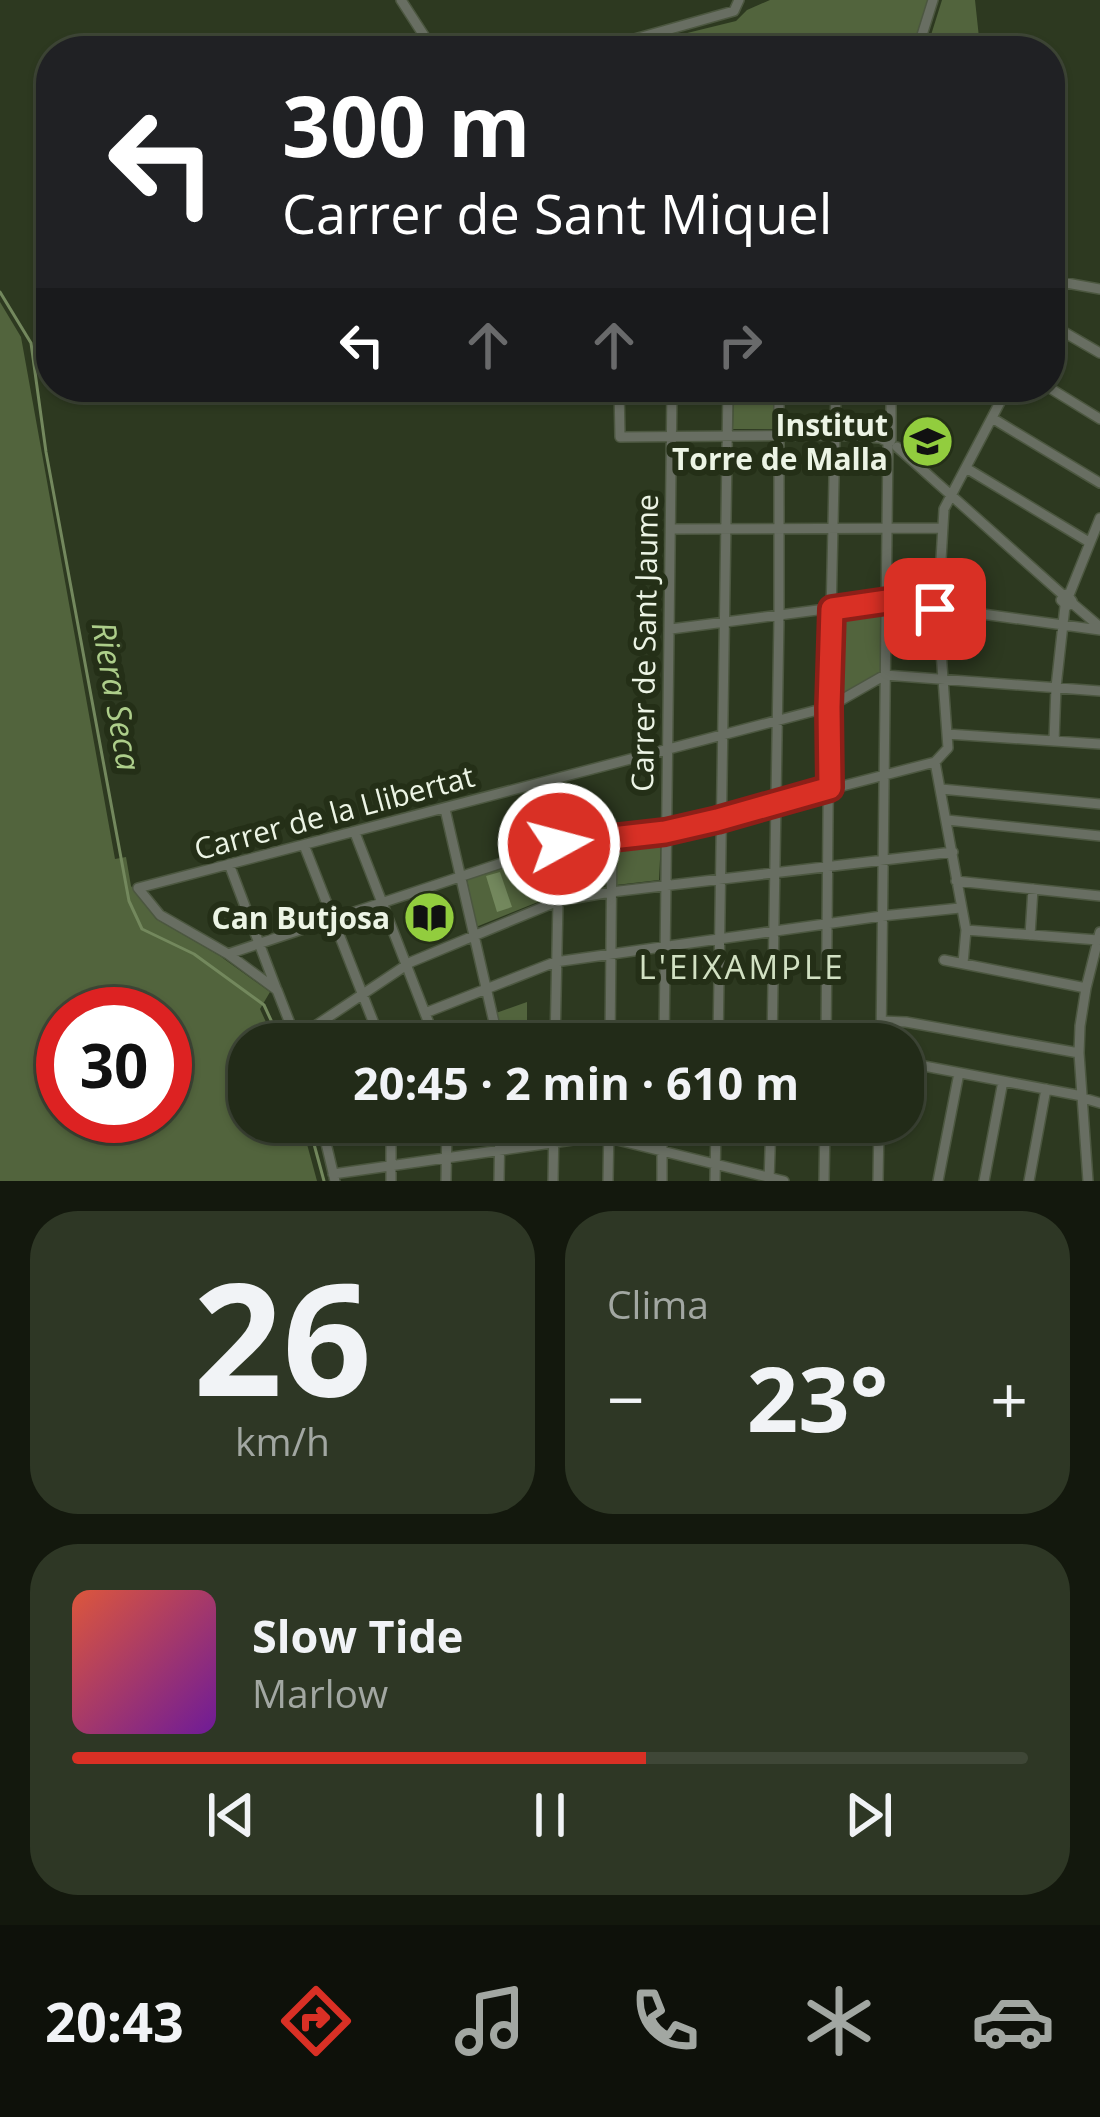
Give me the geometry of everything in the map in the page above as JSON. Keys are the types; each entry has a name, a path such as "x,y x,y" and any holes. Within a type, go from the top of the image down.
{"street":[{"path":"401,0 424,36"},
{"path":"655,36 734,11 739,0"},
{"path":"922,36 933,0"},
{"path":"667,32 668,36"},
{"path":"1065,281 1100,289"},
{"path":"1065,332 1100,353"},
{"path":"1065,397 1100,419"},
{"path":"619,402 620,436 880,438 1100,628"},
{"name":"Carrer de Sant Jaume","path":"664,1023 672,402"},
{"path":"718,1023 728,402"},
{"path":"772,1023 779,402"},
{"path":"826,1023 836,402"},
{"path":"891,402 881,1022 906,1022 1079,1053"},
{"path":"228,954 559,844 665,832 935,762 948,748 938,610 944,509 1000,402"},
{"path":"992,418 1100,483"},
{"path":"966,468 1089,542"},
{"path":"1054,741 1067,600 1100,518"},
{"path":"671,529 941,528"},
{"path":"671,629 887,601 1100,628"},
{"path":"884,675 1100,691"},
{"name":"Carrer de la Llibertat","path":"228,954 160,915 138,888 777,722 829,707 884,675"},
{"path":"947,734 1100,744"},
{"path":"935,762 965,930 963,963"},
{"path":"559,778 559,844"},
{"path":"940,789 1100,804"},
{"path":"445,809 494,1023"},
{"path":"946,820 1100,836"},
{"path":"355,833 429,1023"},
{"path":"610,1023 612,838"},
{"path":"304,845 374,1023"},
{"path":"323,1023 407,964 558,901 953,852"},
{"path":"229,865 291,1023"},
{"path":"956,880 1100,896"},
{"path":"1030,935 1034,889"},
{"path":"556,1023 558,901"},
{"path":"425,1013 556,962 961,908"},
{"path":"965,930 1099,938 1080,1026 1088,1181"},
{"path":"228,954 277,990"},
{"path":"944,960 1085,994 1100,1007"},
{"path":"924,1066 1100,1103"},
{"path":"938,1181 959,1073"},
{"path":"984,1181 1003,1081"},
{"path":"1029,1181 1046,1089"},
{"path":"326,1143 334,1178 547,1143"},
{"path":"391,1181 392,1143"},
{"path":"446,1143 446,1181"},
{"path":"499,1181 500,1143"},
{"path":"553,1181 554,1143"},
{"path":"608,1143 608,1181"},
{"path":"635,1143 784,1181"},
{"path":"662,1143 662,1181"},
{"path":"715,1181 716,1143"},
{"path":"770,1179 771,1143"},
{"path":"824,1181 825,1143"},
{"path":"878,1181 879,1143"}],"shaded area":[{"path":"770,0 928,0 917,36 678,36 736,21"},
{"path":"942,0 975,0 979,36 931,36"},
{"path":"0,302 21,337 115,859 126,857 131,886 156,919 270,992 260,1009 266,1023 228,1023 228,1143 307,1143 317,1181 0,1181"},
{"path":"734,402 774,402 773,429 733,429"},
{"path":"883,608 882,674 833,701 835,613"},
{"path":"661,839 659,880 616,885 617,841"},
{"path":"540,854 552,872 553,896 476,927 467,879"},
{"path":"500,872 512,907 497,912 486,876"},
{"path":"527,1002 527,1023 498,1023 496,1013"}],"waterway":[{"name":"Riera Seca","path":"0,292 31,343 36,379"},
{"name":"Riera Seca","path":"39,402 129,901 142,929 194,954 264,1005 272,1023"},
{"name":"Riera Seca","path":"314,1143 324,1181"}],"place":[{"name":"Institut Torre de Malla","path":"927,441"},
{"name":"Can Butjosa","path":"429,917"}],"district":[{"name":"L'EIXAMPLE","path":"742,966"}],"route":[{"path":"559,844 665,832 830,788 832,609 887,601 935,609"}]}
